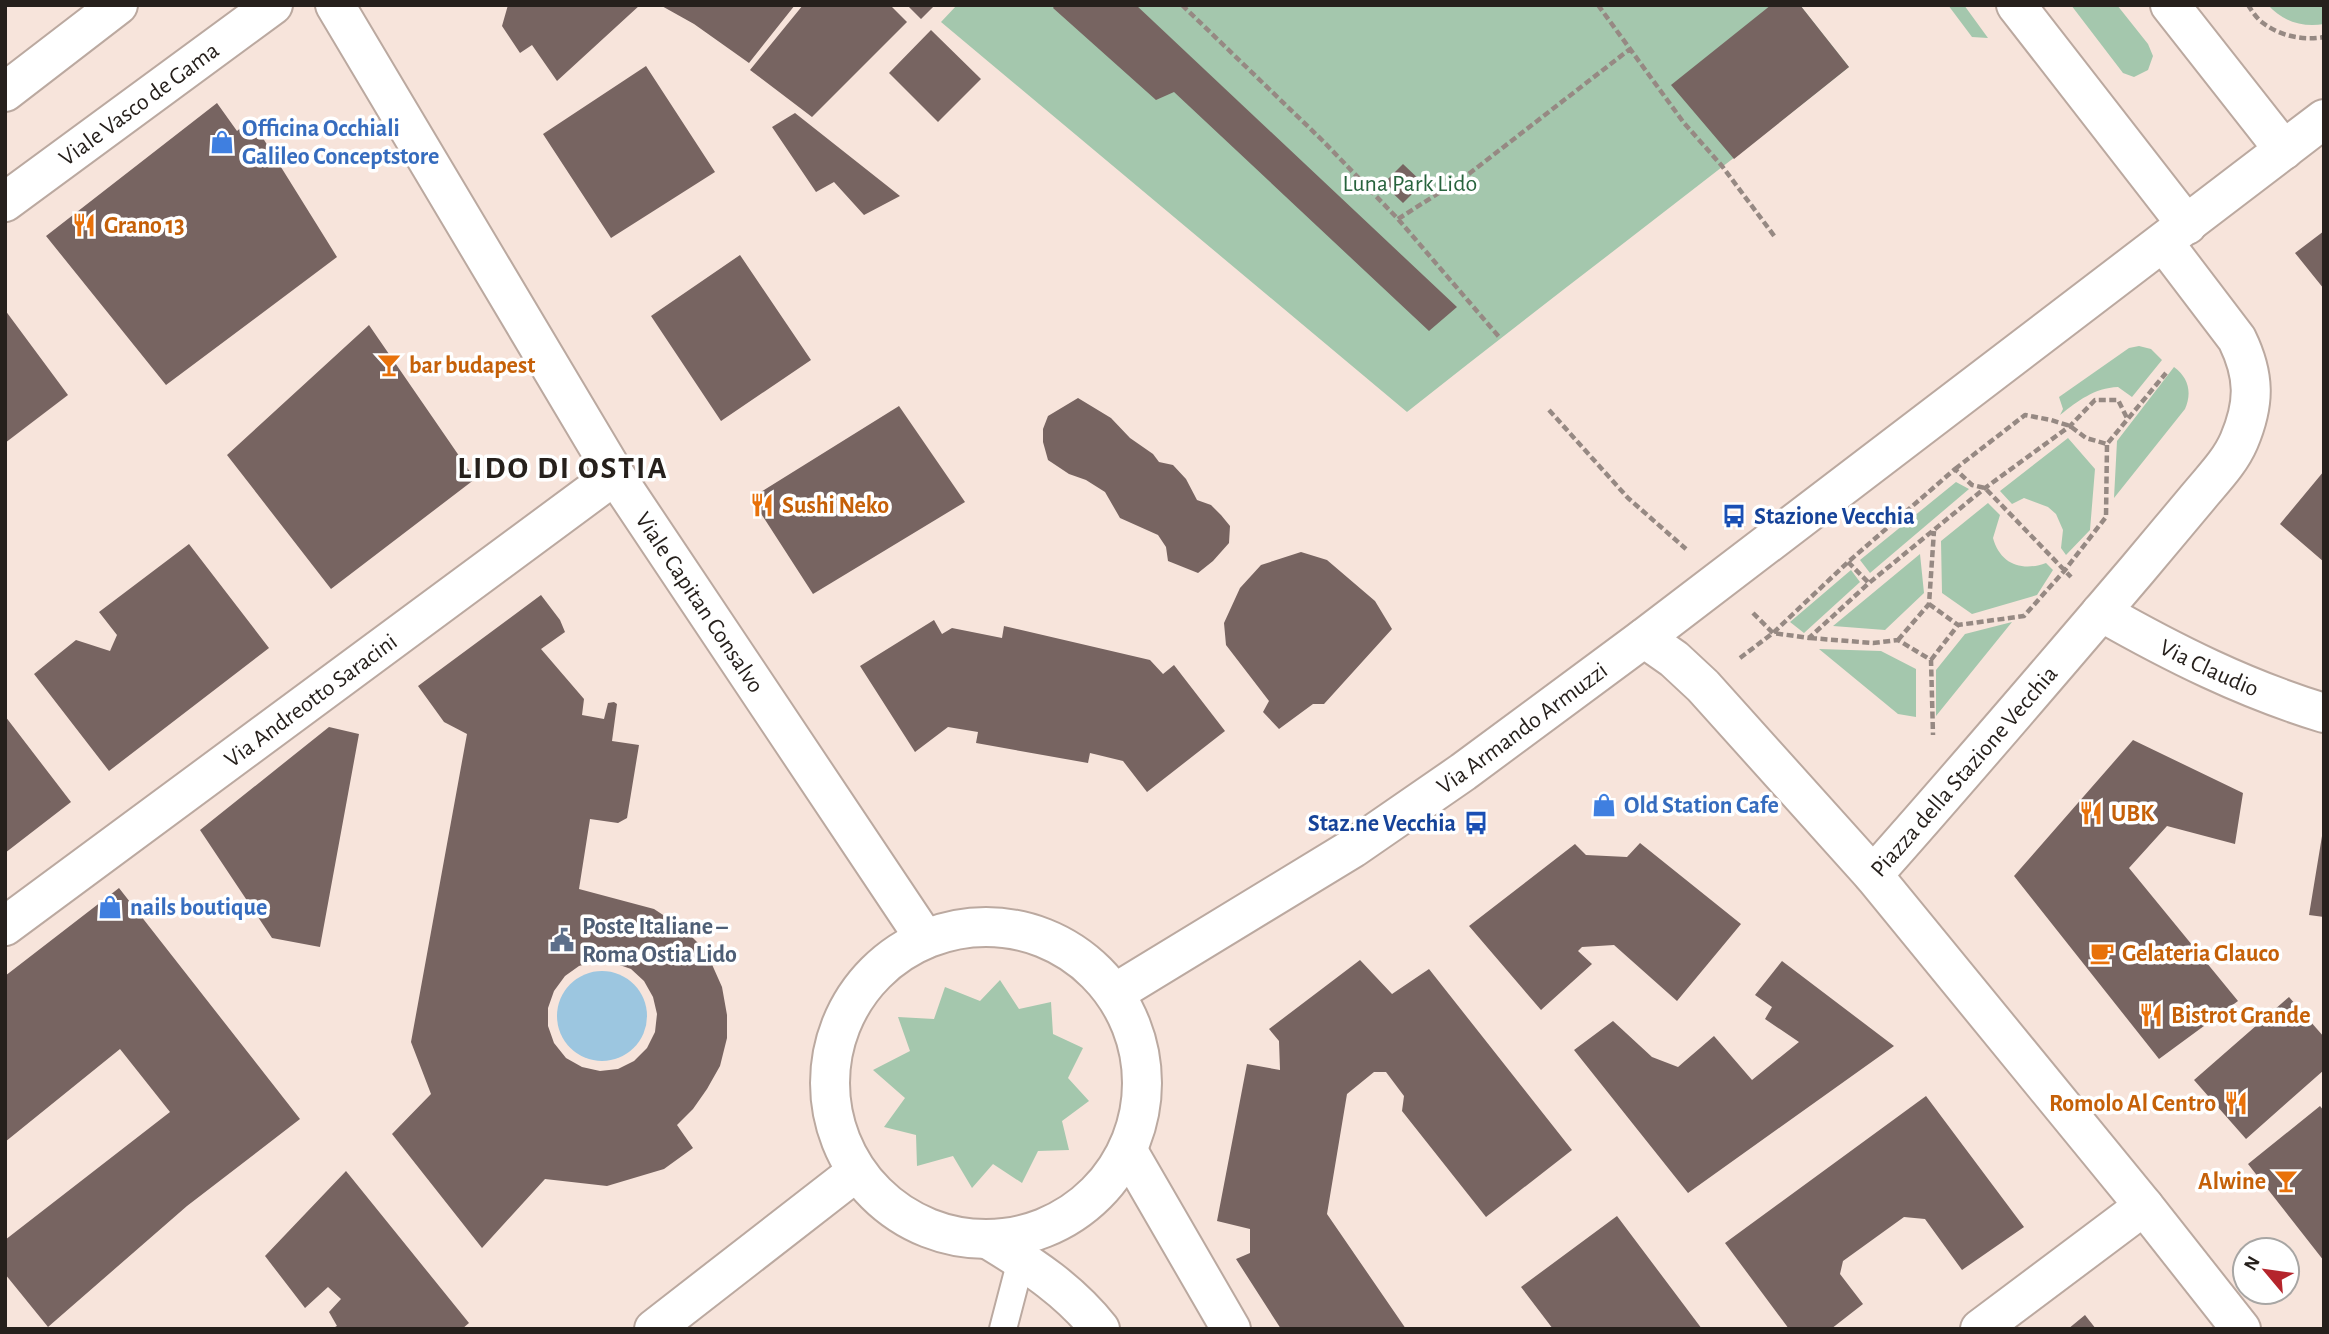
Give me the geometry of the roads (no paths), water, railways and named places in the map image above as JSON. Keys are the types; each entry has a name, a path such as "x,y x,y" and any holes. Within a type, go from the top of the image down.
{"street":[{"path":"5,92 118,5"},
{"name":"Viale Vasco de Gama","path":"5,202 273,5"},
{"name":"Viale Capitan Consalvo","path":"335,5 615,475 925,939"},
{"name":"Piazza della Stazione Vecchia","path":"1644,638 1674,659 1703,686 1873,875 2101,612 2225,465 2239,442 2251,403 2250,368 2237,339 2176,234 2016,5"},
{"path":"2171,5 2284,150"},
{"path":"1644,638 2324,119"},
{"name":"Via Andreotto Saracini","path":"5,926 615,475"},
{"name":"Via Claudio","path":"2101,612 2221,676 2324,713"},
{"name":"Via Armando Armuzzi","path":"1115,993 1288,889 1386,826 1644,638"},
{"path":"1873,875 2241,1329"},
{"path":"1006,1250 1076,1212 1106,1185 1128,1151 1140,1112 1143,1070 1134,1030 1115,993 1078,955 1029,932 976,926 925,939 885,963 854,997 835,1039 828,1085 835,1131 856,1172 892,1211 940,1235 1006,1250 1073,1298 1100,1329"},
{"path":"1128,1151 1231,1329"},
{"path":"654,1329 856,1172"},
{"path":"1980,1329 2144,1206"}],"lane":[{"path":"1003,1329 1006,1250"}],"water":[{"path":"602,971 619,974 634,984 644,999 647,1016 644,1033 634,1048 619,1058 602,1061 585,1058 570,1048 560,1033 557,1016 560,999 570,984 585,974"}],"place":[{"name":"Officina Occhiali Galileo Conceptstore","path":"222,142"},
{"name":"Grano 13","path":"84,225"},
{"name":"bar budapest","path":"389,365"},
{"name":"Sushi Neko","path":"762,505"},
{"name":"Stazione Vecchia","path":"1734,516"},
{"name":"Old Station Cafe","path":"1604,805"},
{"name":"UBK","path":"2091,813"},
{"name":"Staz.ne Vecchia","path":"1476,823"},
{"name":"nails boutique","path":"110,907"},
{"name":"Poste Italiane – Roma Ostia Lido","path":"562,940"},
{"name":"Gelateria Glauco","path":"2102,953"},
{"name":"Bistrot Grande","path":"2151,1015"},
{"name":"Romolo Al Centro","path":"2236,1103"},
{"name":"Alwine","path":"2286,1181"}],"district":[{"name":"LIDO DI OSTIA","path":"563,467"}],"park label":[{"name":"Luna Park Lido","path":"1410,183"}]}
